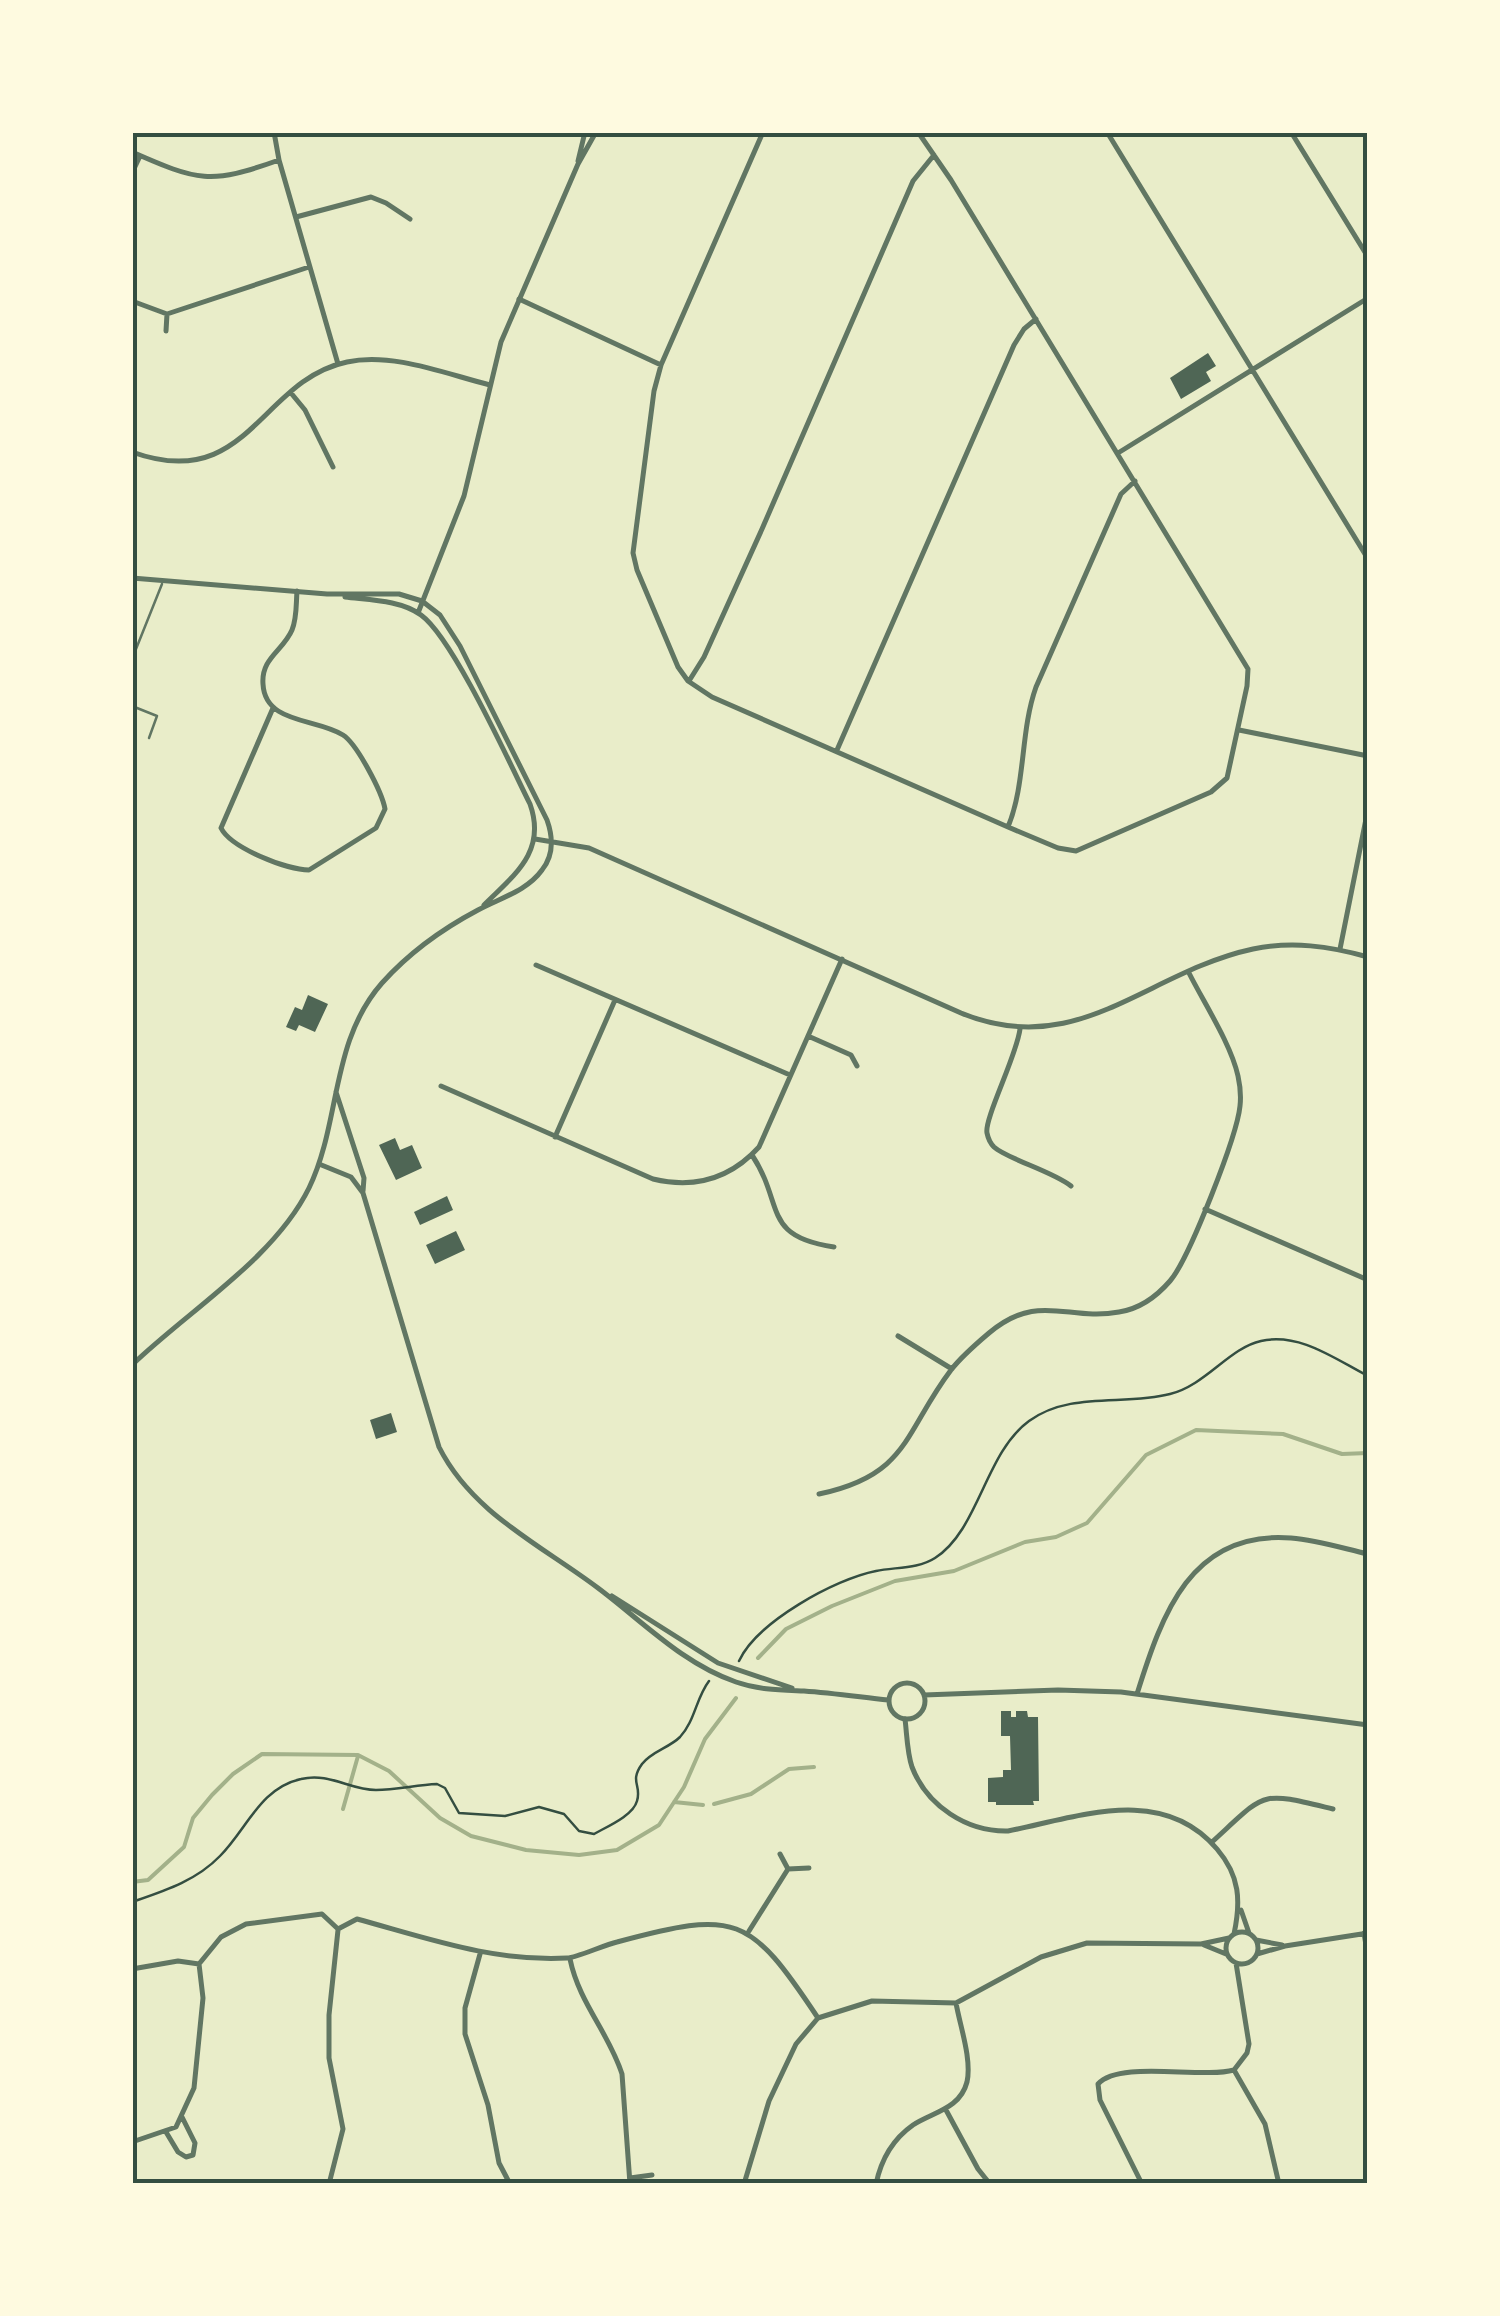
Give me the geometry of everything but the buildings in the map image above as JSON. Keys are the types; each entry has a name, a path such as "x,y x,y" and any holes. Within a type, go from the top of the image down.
{"street":[{"path":"274,132 338,364"},
{"path":"578,164 585,132"},
{"path":"418,612 462,504 501,342 578,164 596,132"},
{"path":"764,132 654,391 634,553 637,570 673,658 688,681 712,697 1008,827 1065,850 1085,848 1218,789 1226,778 1239,730 1248,686 1246,662 918,132"},
{"path":"1107,132 1368,558"},
{"path":"1291,132 1368,257"},
{"path":"132,152 180,172 210,179 279,160"},
{"path":"688,681 704,657 913,181 934,154"},
{"path":"132,173 140,156"},
{"path":"296,217 370,197 386,202 410,220"},
{"path":"132,302 167,314 309,267"},
{"path":"519,298 662,365"},
{"path":"1118,453 1368,298"},
{"path":"166,331 167,314"},
{"path":"836,752 1014,345 1024,328 1036,319"},
{"path":"132,452 174,461 211,455 241,439 316,374 338,364 378,359 490,385"},
{"path":"291,394 305,410 333,467"},
{"path":"1008,827 1016,807 1036,688 1121,494 1135,481"},
{"path":"132,578 328,594 399,594 422,601 446,622 474,672 546,820 552,841 548,862 535,878 415,952 378,988 353,1029 334,1090 319,1164 300,1203 274,1239 132,1365"},
{"path":"273,708 222,828 234,843 290,867 309,870 376,828 384,815 384,803 347,738 273,708 264,695 264,672 269,659 292,630 297,592"},
{"path":"328,594 418,612 446,644 522,787 533,811 534,839 522,870 478,910"},
{"path":"1239,730 1368,756"},
{"path":"1340,949 1368,809"},
{"path":"534,839 600,853 983,1022 1020,1028 1079,1020 1233,955 1268,947 1304,945 1368,957"},
{"path":"441,1086 653,1179 688,1184 724,1175 759,1147 842,959"},
{"path":"536,964 791,1075"},
{"path":"819,1494 874,1476 898,1454 952,1370 991,1331 1022,1313 1061,1308 1119,1312 1156,1295 1180,1266 1235,1130 1241,1103 1238,1073 1189,974"},
{"path":"556,1137 616,1000"},
{"path":"1020,1028 1016,1054 988,1120 987,1132 994,1147 1057,1175 1071,1186"},
{"path":"808,1036 851,1056 857,1066"},
{"path":"334,1090 342,1104 364,1178 362,1194"},
{"path":"752,1155 788,1232 809,1243 834,1247"},
{"path":"319,1164 351,1177 362,1194 439,1447 460,1481 493,1514 599,1589 640,1624 714,1672 774,1691 888,1700"},
{"path":"1204,1208 1368,1280"},
{"path":"898,1336 952,1370"},
{"path":"1138,1694 1174,1598 1187,1578 1211,1557 1240,1543 1275,1538 1368,1554"},
{"path":"924,1695 921,1712 905,1719 894,1715 888,1700 892,1689 901,1683 913,1683 924,1695 1058,1690 1138,1694 1368,1725"},
{"path":"905,1719 912,1766 920,1784 933,1800 966,1823 1008,1831 1118,1809 1148,1809 1190,1824 1212,1842 1234,1874 1250,1934 1256,1940 1285,1946"},
{"path":"1212,1842 1254,1803 1270,1796 1333,1809"},
{"path":"780,1854 788,1869"},
{"path":"788,1869 809,1868"},
{"path":"748,1932 788,1869"},
{"path":"1227,1954 1240,1907"},
{"path":"132,2142 166,2132 182,2117 198,2075 203,1998 199,1964 221,1936 246,1924 322,1914 338,1929"},
{"path":"338,1929 357,1919 480,1954 514,1959 570,1959 585,1950 621,1940 708,1922 732,1925 764,1946 818,2018"},
{"path":"329,2184 343,2129 329,2058 338,1929"},
{"path":"1241,1984 1247,1963 1257,1954 1285,1946 1366,1933 1368,1958"},
{"path":"744,2184 769,2100 796,2044 818,2018 872,2002 956,2003 1062,1948 1087,1943 1201,1944 1250,1934"},
{"path":"1256,1940 1257,1954"},
{"path":"1142,2184 1100,2100 1098,2084 1113,2074 1211,2074 1234,2070 1249,2044 1236,1963 1227,1954 1201,1944"},
{"path":"480,1954 465,2008 465,2034 488,2106 499,2162 510,2184"},
{"path":"570,1959 583,2001 617,2057 622,2074 630,2180 652,2175"},
{"path":"132,1969 178,1961 199,1964"},
{"path":"1236,1963 1247,1963"},
{"path":"876,2184 883,2162 899,2136 928,2116 946,2110 966,2082 956,2003"},
{"path":"1234,2070 1265,2124 1279,2184"},
{"path":"946,2110 990,2184"},
{"path":"166,2132 179,2154 193,2154 195,2142 182,2117"}],"lane":[{"path":"132,659 162,583"},
{"path":"132,706 157,716 149,738"}],"path":[{"path":"738,1662 744,1650 762,1633 818,1592 844,1580 934,1560 957,1534 1006,1445 1029,1420 1083,1402 1168,1395 1196,1384 1262,1340 1301,1342 1368,1376"},
{"path":"132,1902 169,1890 204,1870 221,1856 261,1802 297,1779 340,1780 372,1790 437,1784 445,1788 458,1813 505,1816 540,1807 564,1814 579,1831 594,1834 632,1810 637,1802 634,1779 639,1768 650,1754 678,1739 709,1682"}],"waterway":[{"path":"758,1658 786,1629 832,1606 895,1581 954,1571 1025,1542 1056,1537 1087,1523 1146,1455 1196,1430 1283,1434 1342,1454 1368,1453"},
{"path":"132,1882 148,1880 184,1847 193,1818 212,1795 262,1754 358,1755 389,1771 440,1818 471,1836 526,1850 579,1855 617,1850 659,1825 684,1787 705,1739 736,1698"},
{"path":"343,1809 358,1756"},
{"path":"714,1804 751,1794 789,1769 814,1767"},
{"path":"674,1802 703,1805"}]}
